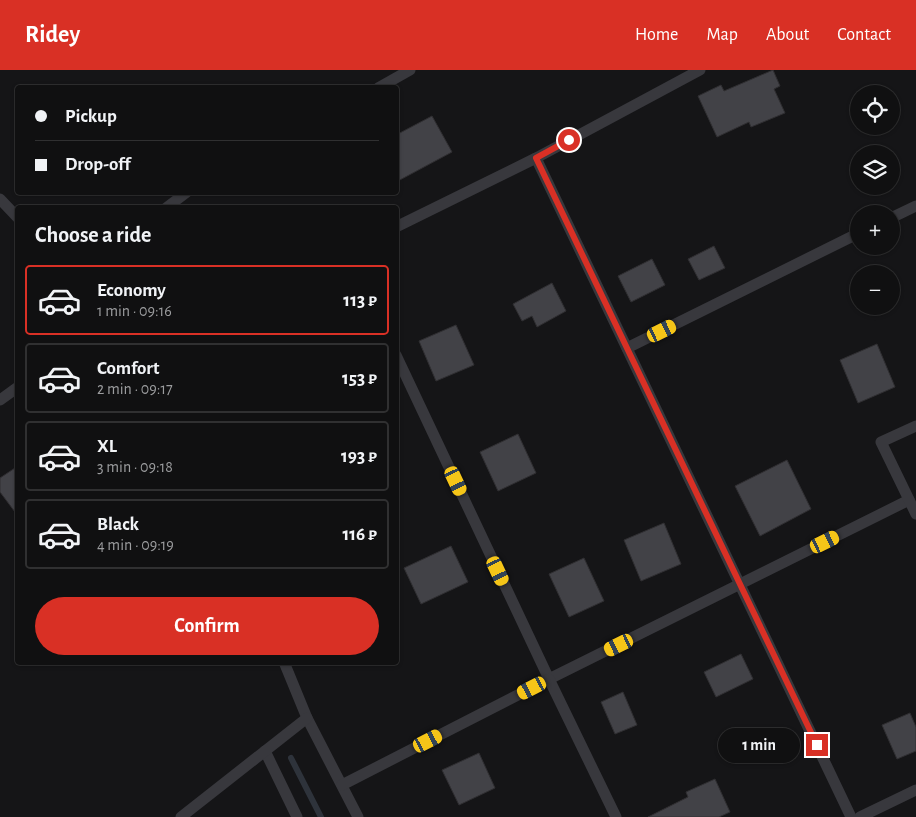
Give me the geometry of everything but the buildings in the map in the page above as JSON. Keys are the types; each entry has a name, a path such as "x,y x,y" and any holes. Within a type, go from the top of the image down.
{"lane":[{"path":"383,85 410,70"},
{"path":"399,226 536,158 700,70"},
{"path":"536,158 851,817"},
{"path":"170,205 183,195"},
{"path":"0,199 15,215"},
{"path":"900,214 916,206"},
{"path":"627,348 850,237"},
{"path":"399,362 616,817"},
{"path":"0,400 15,389"},
{"path":"916,426 881,442 916,514"},
{"path":"342,785 549,679 909,500"},
{"path":"285,665 307,718 358,817"},
{"path":"181,817 307,718"},
{"path":"264,751 297,817"},
{"path":"860,817 916,790"}],"waterway":[{"path":"291,758 321,817"}],"route":[{"path":"569,140 536,158 817,745"}]}
